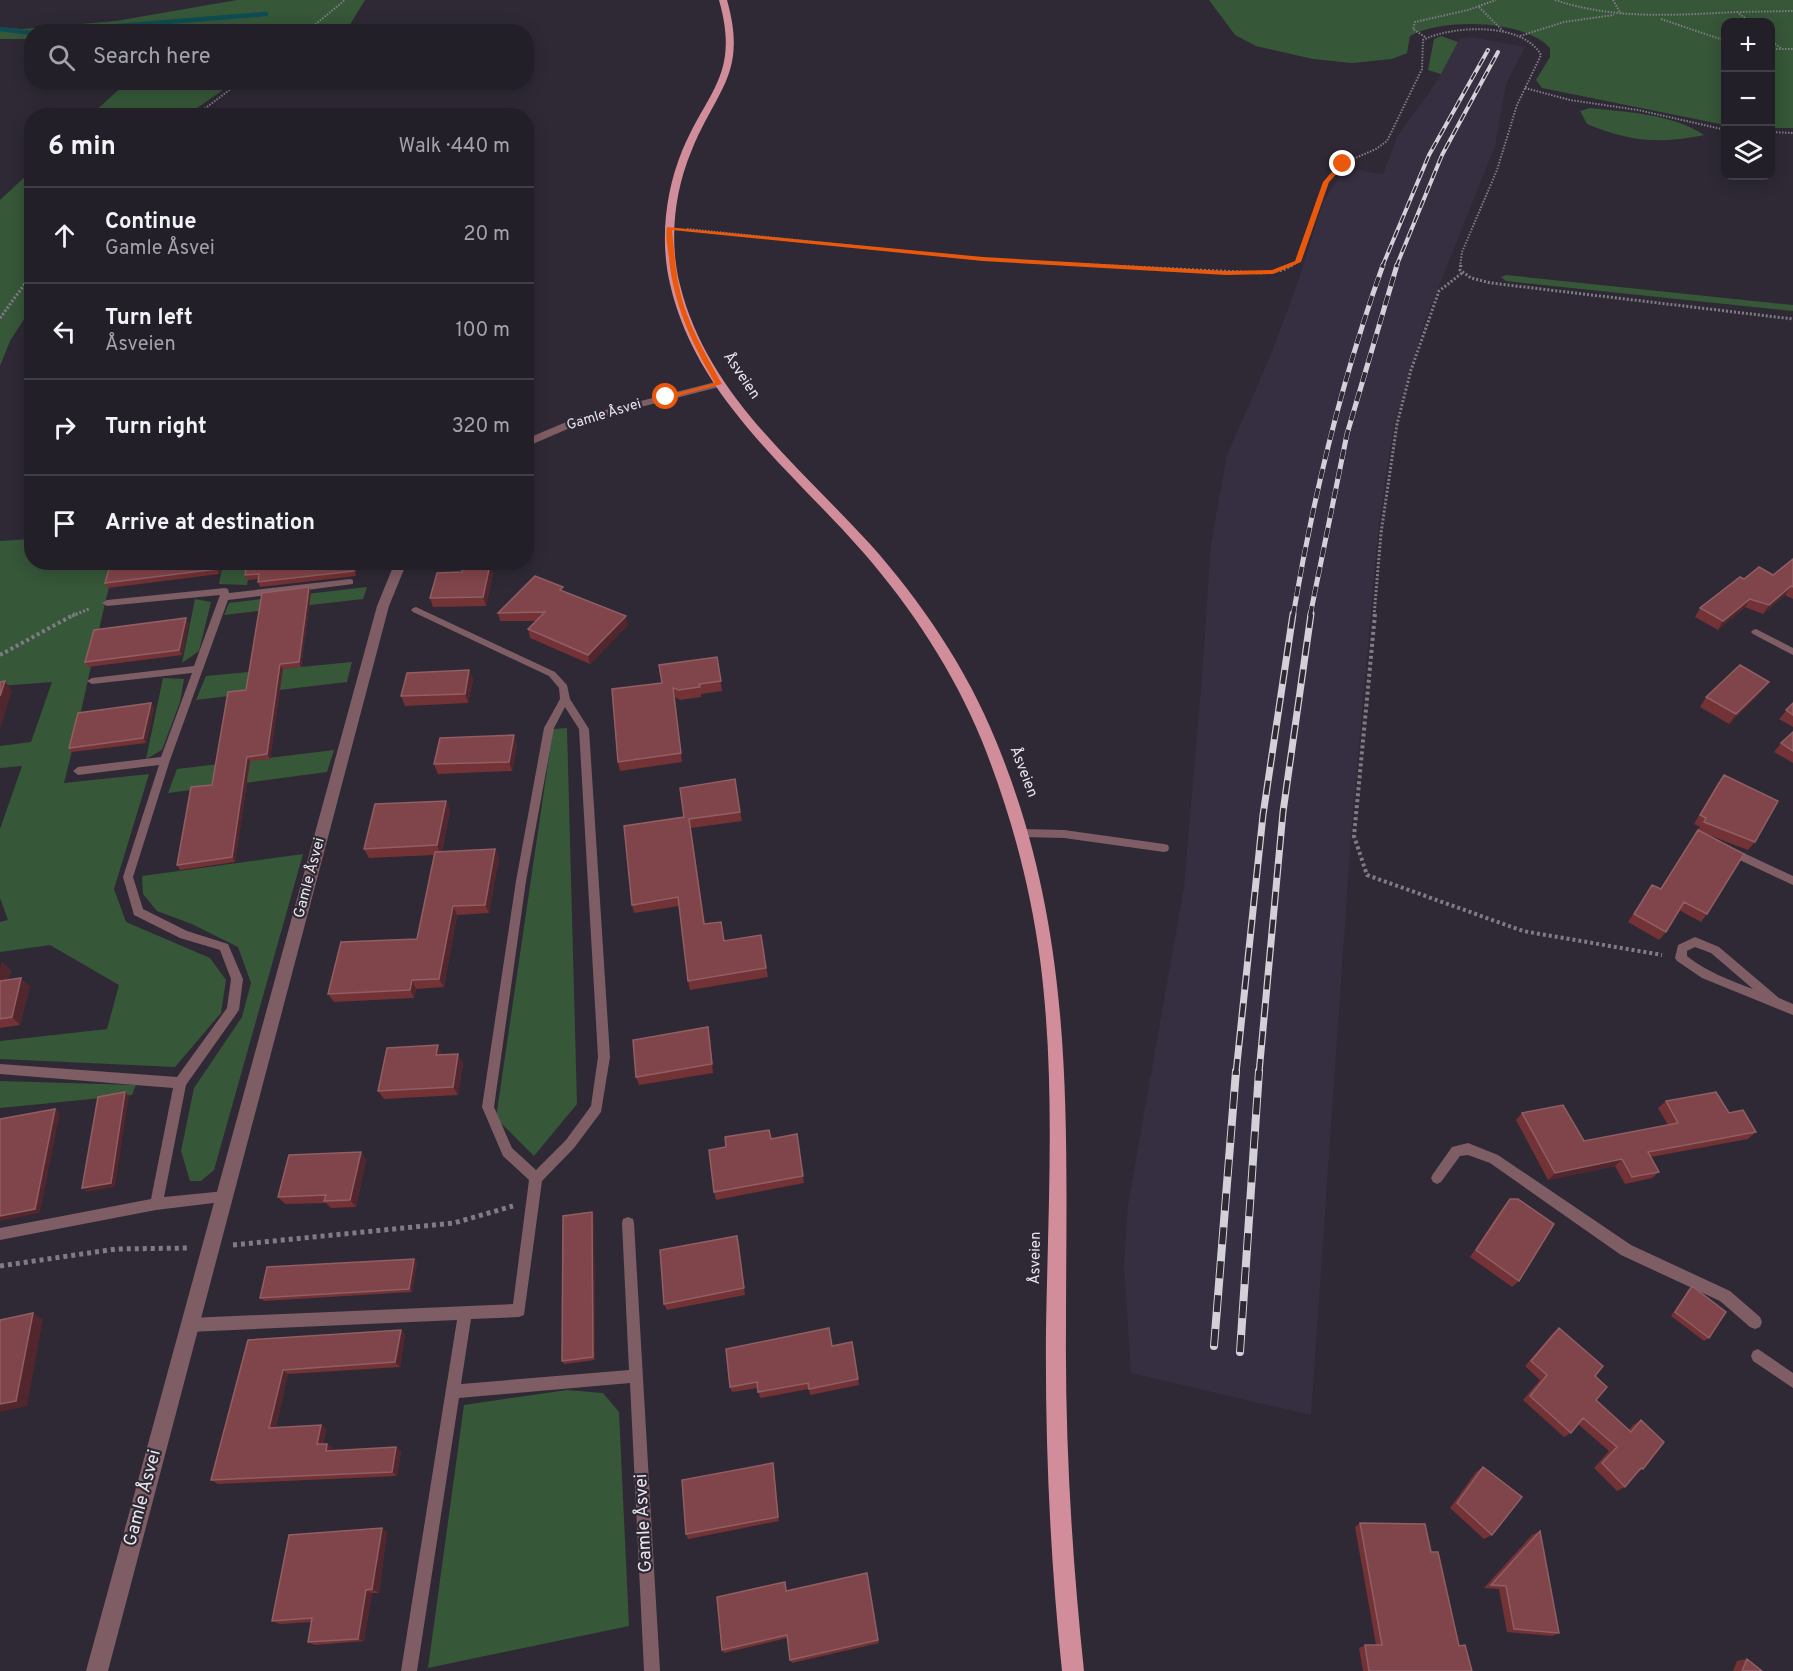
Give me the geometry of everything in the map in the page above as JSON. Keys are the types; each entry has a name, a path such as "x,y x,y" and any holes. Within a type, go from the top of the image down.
{"main road":[{"name":"Åsveien","path":"723,0 731,34 731,52 726,70 687,150 677,178 669,228 675,286 684,315 693,338 719,384 760,438 866,548 918,613 974,708 998,764 1023,833 1045,929 1057,1038 1060,1126 1056,1327 1057,1485 1073,1671"}],"street":[{"name":"Gamle Åsvei","path":"534,440 582,419 719,384"},
{"name":"Gamle Åsvei","path":"97,1671 383,606 398,570"}],"lane":[{"path":"224,597 350,582"},
{"path":"107,603 225,591 165,760 128,877 138,912 184,935 224,947 237,979 233,1010 180,1083 156,1204"},
{"path":"189,1325 519,1310 536,1178 570,1144 597,1108 604,1057 584,729 565,699 564,687 552,674 416,610"},
{"path":"1756,632 1793,652"},
{"path":"92,681 197,669"},
{"path":"536,1178 507,1152 488,1107 521,880 549,728 565,699"},
{"path":"78,771 165,760"},
{"path":"1023,833 1064,834 1164,848"},
{"path":"1720,846 1793,881"},
{"path":"1774,999 1694,970 1681,958 1682,948 1695,942 1715,950 1774,999 1793,1010"},
{"path":"0,1070 180,1083"},
{"path":"1437,1178 1456,1151 1468,1149 1484,1153 1561,1203 1626,1250 1725,1296 1755,1322"},
{"path":"0,1234 156,1204 225,1197"},
{"name":"Gamle Åsvei","path":"628,1223 652,1671"},
{"path":"409,1671 465,1313"},
{"path":"1758,1356 1793,1381"},
{"path":"453,1392 636,1376"}],"path":[{"path":"316,24 345,0"},
{"path":"1425,37 1413,29 1415,22 1479,7 1496,0"},
{"path":"1555,0 1570,6 1658,18 1737,12 1793,11"},
{"path":"1613,0 1622,14"},
{"path":"1479,7 1505,33"},
{"path":"1737,12 1745,18"},
{"path":"1520,36 1564,22 1622,14"},
{"path":"1658,18 1721,40"},
{"path":"669,228 983,259 1226,273 1273,272 1298,262 1330,174 1343,164 1378,149 1387,141 1422,69 1422,42 1425,37 1467,30 1505,33 1520,36 1534,43 1541,51 1538,64 1525,88 1497,170 1462,252 1458,267 1462,273 1491,283 1793,319"},
{"path":"1775,44 1782,50"},
{"path":"1775,49 1793,49"},
{"path":"1525,88 1570,100 1638,110 1721,129"},
{"path":"206,108 229,90"},
{"path":"1775,132 1793,133"},
{"path":"1462,273 1439,291 1411,370 1397,424 1381,533 1363,761 1354,836 1357,853 1367,875 1523,931 1681,958"},
{"path":"0,318 24,285"},
{"path":"0,655 37,639 77,612 107,603"},
{"path":"0,1266 116,1249 212,1247 454,1223 533,1200"}],"shaded area":[{"path":"1471,37 1525,47 1506,84 1495,146 1425,321 1394,424 1387,468 1378,533 1351,836 1311,1415 1131,1373 1124,1265 1128,1205 1184,887 1211,544 1227,455 1270,357 1298,282 1323,202 1343,171 1360,170 1383,175 1397,137 1436,83 1460,39"}],"green space":[{"path":"237,0 365,0 350,24 81,24 116,21"},
{"path":"1209,0 1793,0 1793,128 1775,128 1775,18 1721,18 1721,124 1542,88 1536,80 1550,57 1550,48 1538,38 1522,31 1503,27 1462,24 1424,30 1410,36 1407,53 1392,59 1352,63 1313,59 1256,46 1235,35"},
{"path":"0,27 24,29 24,39 0,39"},
{"path":"1441,36 1458,42 1441,74 1428,70 1434,39"},
{"path":"118,90 223,90 197,108 99,108"},
{"path":"1590,108 1664,118 1704,135 1672,140 1645,140 1617,135 1587,124 1580,111"},
{"path":"24,178 24,319 10,341 0,366 0,200"},
{"path":"1506,275 1793,305 1793,311 1506,281 1501,277"},
{"path":"24,539 24,570 113,570 64,783 149,774 114,889 126,922 210,958 226,980 221,1013 175,1067 0,1059 0,1041 107,1029 119,985 50,945 0,952 0,922 8,920 0,898 0,829 22,766 0,768 0,746 31,742 52,682 0,686 0,541"},
{"path":"222,570 250,570 247,585 219,584"},
{"path":"367,587 363,599 224,615 229,603"},
{"path":"195,599 211,602 199,651 182,663"},
{"path":"352,662 347,682 196,700 206,676"},
{"path":"163,678 184,679 180,702 162,750 146,759"},
{"path":"567,728 577,1104 534,1156 496,1118 553,729"},
{"path":"334,750 327,772 168,793 177,769"},
{"path":"303,854 214,1170 201,1181 190,1181 181,1151 194,1088 242,1017 251,983 238,947 192,924 157,911 143,894 142,876"},
{"path":"0,1081 136,1085 132,1095 0,1108"},
{"path":"567,1390 603,1393 619,1412 629,1626 428,1668 464,1405"}],"building":[{"path":"1793,559 1793,587 1791,586 1769,605 1750,599 1723,621 1700,608 1740,577 1744,579 1759,567 1773,575"},
{"path":"109,570 209,570 105,583"},
{"path":"246,570 354,570 258,582 259,574 245,575"},
{"path":"462,570 489,570 483,597 430,598 437,573 462,572"},
{"path":"535,576 563,587 560,590 626,616 588,655 528,629 545,612 498,613"},
{"path":"309,587 299,662 280,664 267,754 247,757 232,857 177,865 191,787 212,785 228,692 246,690 262,593"},
{"path":"186,618 179,650 85,662 94,630"},
{"path":"717,657 721,681 699,684 700,687 679,690 673,688 681,753 618,762 612,689 662,683 659,665"},
{"path":"1740,665 1769,682 1736,714 1706,697"},
{"path":"469,670 465,694 401,696 407,673"},
{"path":"5,681 0,696 0,682"},
{"path":"151,703 143,738 69,748 78,713"},
{"path":"1793,703 1793,715 1786,710"},
{"path":"1793,732 1793,751 1781,743"},
{"path":"514,735 509,762 434,764 440,738"},
{"path":"1724,775 1778,801 1755,842 1704,822 1706,818 1700,815"},
{"path":"735,779 740,812 689,819 704,924 721,922 724,941 761,935 766,968 688,981 678,897 632,905 624,826 684,817 680,788"},
{"path":"446,801 437,845 364,849 375,804"},
{"path":"1698,830 1744,854 1707,914 1684,902 1666,932 1634,914 1652,885 1661,889"},
{"path":"495,849 485,905 453,906 439,979 412,980 410,990 328,994 341,942 417,939 435,852"},
{"path":"21,978 12,1017 0,1019 0,981"},
{"path":"708,1027 712,1064 636,1077 633,1040"},
{"path":"438,1045 436,1055 458,1054 453,1087 378,1091 387,1048"},
{"path":"125,1092 111,1183 82,1188 98,1097"},
{"path":"1716,1092 1729,1113 1743,1110 1756,1132 1648,1152 1659,1172 1632,1177 1622,1159 1555,1173 1522,1113 1563,1105 1584,1141 1678,1123 1666,1101"},
{"path":"55,1109 35,1209 0,1216 0,1119"},
{"path":"769,1130 771,1139 797,1134 803,1176 714,1192 709,1150 726,1147 725,1137"},
{"path":"361,1152 350,1200 324,1201 326,1195 278,1197 289,1155"},
{"path":"1510,1199 1518,1199 1554,1224 1519,1281 1476,1250"},
{"path":"592,1212 593,1357 562,1361 563,1216"},
{"path":"737,1236 744,1288 664,1304 660,1250"},
{"path":"414,1259 409,1289 260,1298 267,1267"},
{"path":"1692,1286 1726,1312 1709,1338 1675,1312"},
{"path":"33,1313 16,1401 0,1404 0,1320"},
{"path":"829,1328 832,1346 852,1342 858,1379 809,1389 808,1383 758,1392 757,1382 730,1387 726,1349"},
{"path":"1559,1328 1603,1366 1595,1376 1607,1387 1596,1400 1631,1432 1641,1420 1664,1442 1643,1469 1641,1468 1625,1487 1602,1463 1617,1447 1583,1418 1571,1433 1530,1396 1547,1375 1531,1361"},
{"path":"401,1330 395,1362 283,1370 269,1428 321,1425 317,1444 327,1444 326,1451 396,1447 392,1472 211,1480 248,1340"},
{"path":"773,1463 778,1517 686,1534 682,1480"},
{"path":"1483,1467 1522,1497 1492,1535 1457,1503"},
{"path":"1360,1523 1425,1524 1431,1552 1438,1552 1459,1646 1465,1645 1472,1671 1369,1671 1365,1645 1382,1645"},
{"path":"382,1528 372,1589 366,1590 358,1639 308,1642 312,1618 272,1621 289,1535"},
{"path":"1540,1531 1559,1633 1514,1629 1506,1586 1491,1585"},
{"path":"867,1573 878,1640 790,1660 787,1635 722,1650 717,1597 785,1582 786,1591"},
{"path":"1747,1659 1762,1671 1742,1671"}],"waterway":[{"path":"143,24 266,14"},
{"path":"0,29 24,32"}],"railway":[{"path":"1382,267 1429,155 1488,50"},
{"path":"1396,267 1442,155 1498,52"},
{"path":"1293,616 1330,439 1354,351 1383,265"},
{"path":"1310,616 1347,434 1397,265"},
{"path":"1236,1073 1263,815 1293,614"},
{"path":"1259,1073 1283,812 1311,614"},
{"path":"1214,1346 1236,1071"},
{"path":"1240,1352 1259,1071"}],"route":[{"path":"666,397 719,384 693,338 684,315 675,286 669,228 983,259 1253,274 1283,270 1298,262 1326,182 1330,174 1343,164"}]}
